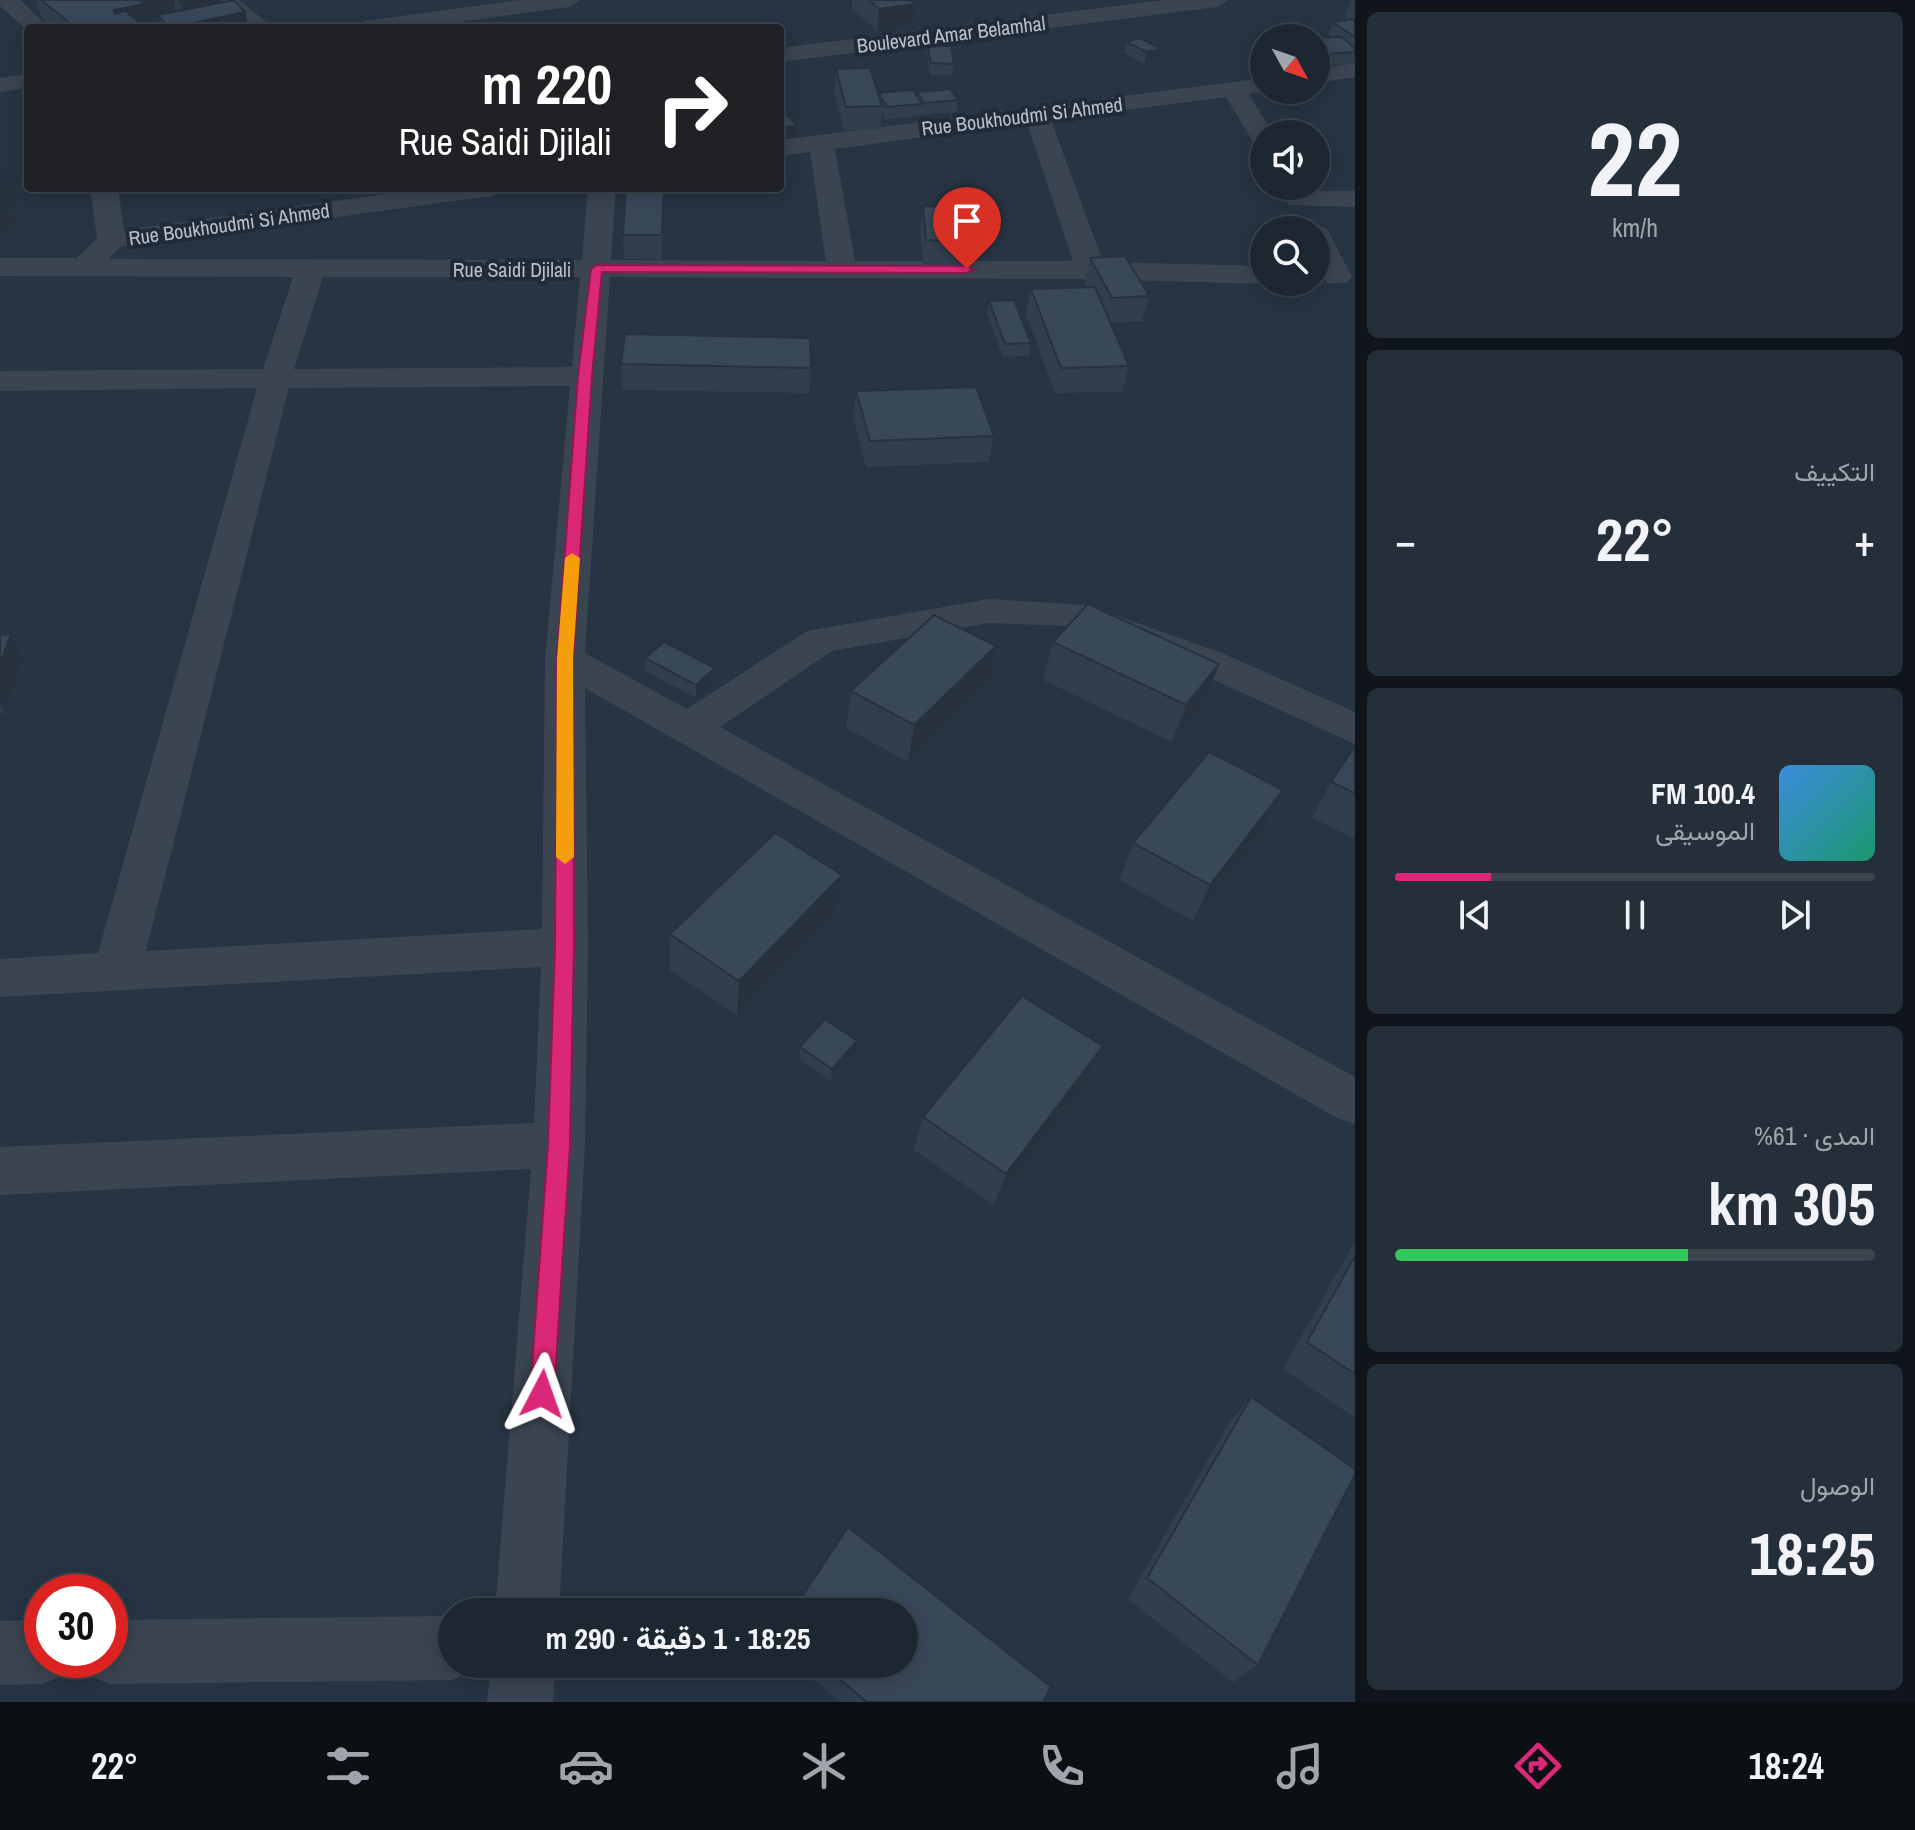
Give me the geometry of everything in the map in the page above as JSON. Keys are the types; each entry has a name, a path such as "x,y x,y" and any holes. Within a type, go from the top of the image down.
{"street":[{"path":"7,0 34,24"},
{"path":"225,0 257,24"},
{"path":"418,24 472,20 569,0"},
{"name":"Boulevard Amar Belamhal","path":"784,54 1217,0"},
{"path":"1330,74 1355,70"},
{"path":"0,85 24,82"},
{"name":"Rue Boukhoudmi Si Ahmed","path":"784,147 1250,87"},
{"path":"1234,90 1252,120"},
{"path":"1036,113 1091,270"},
{"path":"821,142 842,269"},
{"path":"85,265 111,240 105,192"},
{"path":"274,192 277,217"},
{"name":"Rue Boukhoudmi Si Ahmed","path":"111,240 461,192"},
{"path":"528,1598 559,1145 565,947 565,659 602,192"},
{"path":"1330,196 1355,199"},
{"name":"Rue Saidi Djilali","path":"0,267 1091,270 1250,275"},
{"path":"116,974 276,377 310,270"},
{"path":"0,381 585,376"},
{"path":"687,729 821,640 989,611 1073,614 1208,662 1355,729"},
{"path":"565,659 1355,1102"},
{"path":"0,978 565,947"},
{"path":"0,1171 559,1145"},
{"path":"128,1652 438,1648"},
{"path":"0,1653 24,1652"},
{"path":"520,1702 522,1678"}],"building":[{"path":"41,0 139,0 144,4 114,10 115,14 125,11 142,24 71,24"},
{"path":"234,0 245,12 188,24 166,24 158,15"},
{"path":"869,0 911,0 916,4 879,9"},
{"path":"1355,21 1355,37 1332,22"},
{"path":"1330,37 1342,37 1355,52 1330,53"},
{"path":"1140,38 1161,49 1147,52 1126,42"},
{"path":"928,46 951,46 954,64 931,63"},
{"path":"870,68 882,106 846,107 836,69"},
{"path":"950,89 958,100 924,103 917,92"},
{"path":"913,90 922,104 887,107 879,93"},
{"path":"784,112 797,125 784,127"},
{"path":"626,192 664,192 662,235 623,235"},
{"path":"923,206 967,207 971,241 926,240"},
{"path":"1125,256 1149,296 1112,298 1090,258"},
{"path":"1095,287 1129,366 1061,368 1031,289"},
{"path":"1014,300 1031,343 1005,344 989,301"},
{"path":"625,334 810,338 811,368 621,364"},
{"path":"976,387 994,436 870,441 856,391"},
{"path":"1088,604 1219,664 1186,705 1053,642"},
{"path":"934,615 996,646 914,725 851,691"},
{"path":"11,634 0,664 0,635"},
{"path":"664,642 715,668 696,685 645,658"},
{"path":"1355,746 1355,793 1331,782"},
{"path":"1209,752 1283,790 1210,885 1133,843"},
{"path":"775,833 842,875 739,981 670,934"},
{"path":"1022,996 1103,1046 1006,1174 923,1117"},
{"path":"825,1019 857,1041 832,1069 800,1047"},
{"path":"1355,1256 1355,1374 1307,1342"},
{"path":"1251,1397 1355,1469 1258,1665 1147,1578"},
{"path":"848,1527 1051,1687 1043,1702 867,1702 839,1678 918,1678 918,1598 801,1598"}],"slow traffic":[{"path":"565,857 565,659 572,558"}],"route":[{"path":"542,1394 559,1145 565,947 565,659 585,376 597,269 967,269"}]}
